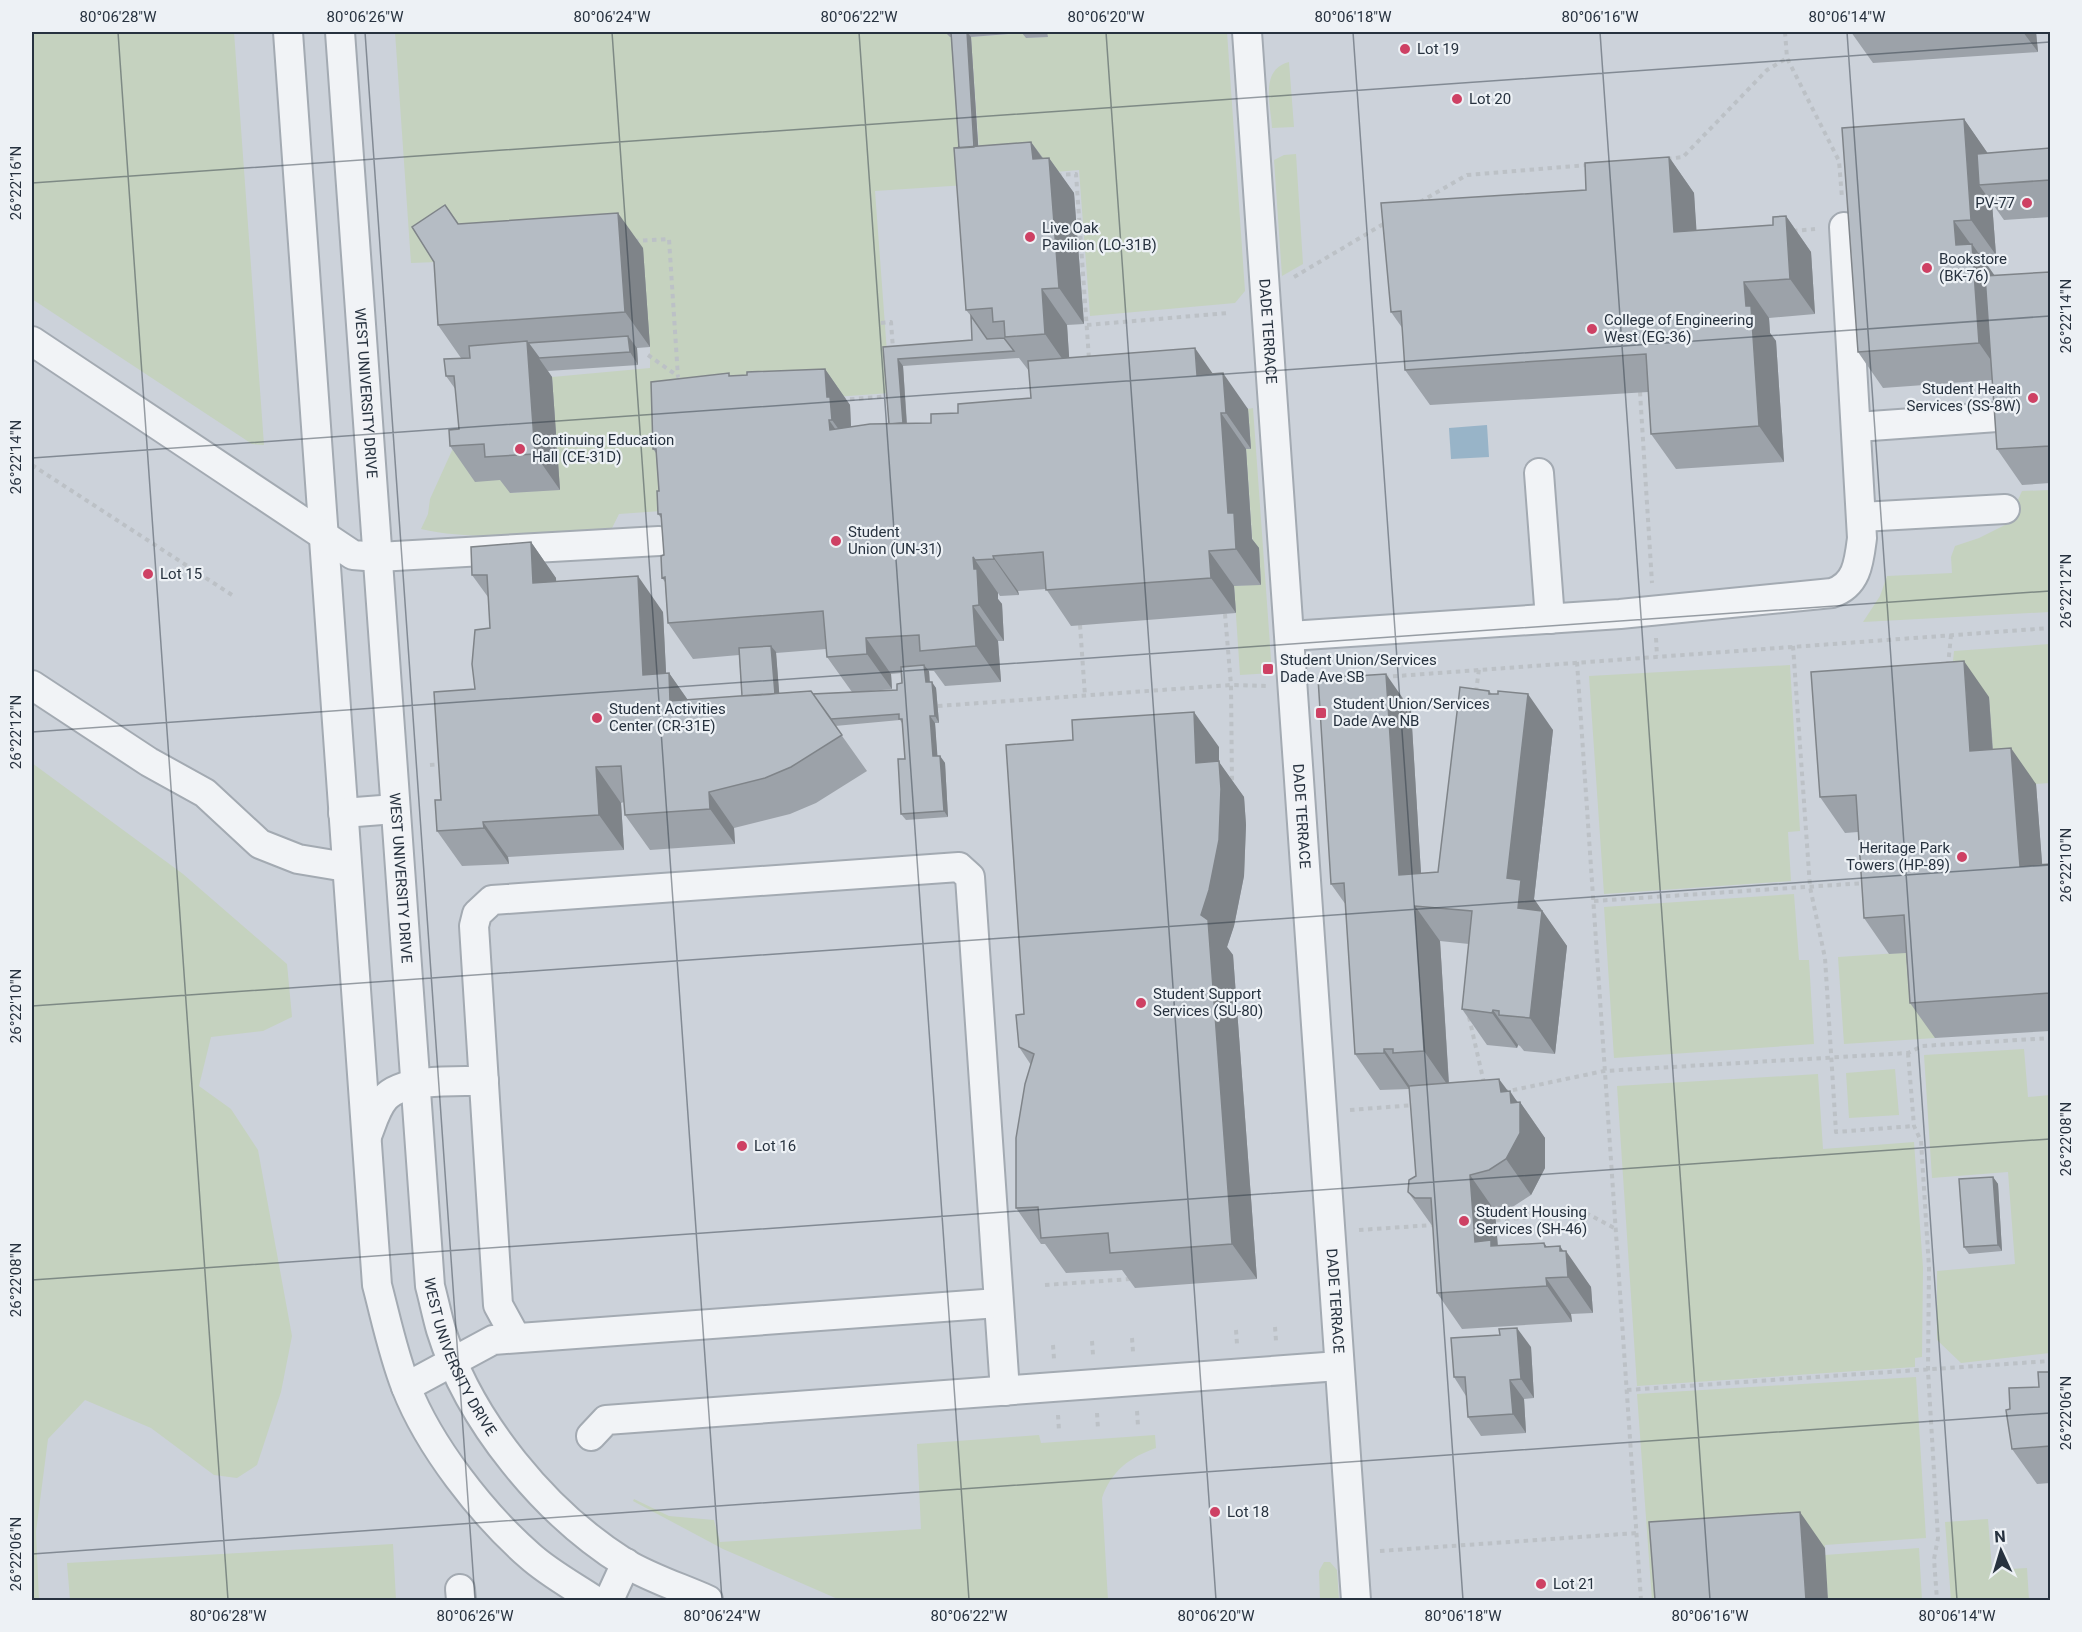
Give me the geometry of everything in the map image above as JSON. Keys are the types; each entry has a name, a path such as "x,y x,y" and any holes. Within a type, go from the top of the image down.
{"street":[{"path":"288,32 377,1285 406,1387 430,1433 460,1479 531,1556 594,1600"},
{"name":"WEST UNIVERSITY DRIVE","path":"340,32 430,1286 441,1330 453,1361 463,1383 504,1451 565,1517 626,1563 708,1600"},
{"name":"DADE TERRACE","path":"1247,32 1356,1600"},
{"path":"1290,636 1550,619 1844,589 1850,583 1860,556 1861,518 1844,227"},
{"path":"32,341 353,555 378,557 659,541"},
{"path":"1857,428 1997,417"},
{"path":"1539,473 1550,619"},
{"path":"1861,518 2005,509"},
{"path":"32,685 149,762 205,793 260,844 298,859 346,867"},
{"path":"343,813 395,809"},
{"path":"516,1338 498,1305 474,926 477,914 492,900 959,867 970,877 1005,1391"},
{"path":"365,1140 385,1098 397,1089 414,1084 484,1081"},
{"path":"406,1387 493,1340 998,1303"},
{"path":"591,1436 606,1420 1340,1366"},
{"path":"609,1600 626,1563"}],"path":[{"path":"1785,32 1787,58 1839,161 1844,227 1788,231"},
{"path":"1660,159 1683,157 1767,70 1787,58"},
{"path":"1415,205 1467,175 1592,165"},
{"path":"1053,175 1076,174 1089,367"},
{"path":"1293,277 1395,217"},
{"path":"623,242 669,239 678,377"},
{"path":"1087,325 1228,313"},
{"path":"880,323 891,322 894,353"},
{"path":"648,355 687,381"},
{"path":"1640,392 1657,656"},
{"path":"833,400 891,396"},
{"path":"32,465 232,595"},
{"path":"1225,614 1231,685 1232,786"},
{"path":"1080,625 1085,696"},
{"path":"1376,677 2050,628"},
{"path":"1948,672 1951,635"},
{"path":"1793,646 1810,887 1825,958 1836,1132 1914,1126"},
{"path":"1577,662 1641,1600"},
{"path":"1476,693 1479,669"},
{"path":"938,706 1231,685 1272,686"},
{"path":"430,765 451,764"},
{"path":"1594,901 1873,882"},
{"path":"1470,1010 1469,1021 1485,1086"},
{"path":"1499,1094 1604,1071 1908,1053 1922,1046 2050,1038"},
{"path":"1908,1053 1914,1126 1921,1141 1929,1268 1928,1371 1938,1538 1934,1559 1937,1600"},
{"path":"1342,1110 1421,1105"},
{"path":"1496,1220 1586,1213 1616,1228"},
{"path":"1364,1230 1433,1225"},
{"path":"1045,1285 1134,1279"},
{"path":"1627,1390 2050,1361"},
{"path":"1372,1552 1637,1533"}],"shaded area":[{"path":"32,32 2050,32 2050,1600 32,1600"}],"green space":[{"path":"32,32 234,32 264,445 252,444 32,299"},
{"path":"395,32 949,32 955,37 966,185 875,191 890,393 681,408 661,511 619,514 612,528 492,536 421,529 428,514 430,499 459,435 509,479 510,493 559,489 552,377 650,368 650,347 437,262 411,263"},
{"path":"1047,32 1227,32 1245,291 1235,303 1090,316 1079,170 981,178 971,37 1025,33 1026,38 1047,37"},
{"path":"1289,62 1294,127 1272,128 1270,80 1280,66"},
{"path":"1296,154 1303,264 1282,276 1274,160 1284,155"},
{"path":"1253,408 1272,673 1240,675 1234,586 1261,584 1259,549 1253,549 1246,449 1251,448 1248,409"},
{"path":"2050,490 2050,612 1863,622 1880,596 1887,576 1952,573 1951,557 1955,546 1979,538 2007,524 2022,491"},
{"path":"2050,644 2050,783 1995,787 1989,697 1952,671 1954,651"},
{"path":"1790,665 1800,831 1788,832 1791,881 1604,894 1589,676"},
{"path":"32,763 183,874 287,964 292,1017 263,1031 211,1037 199,1086 231,1109 258,1150 292,1336 281,1392 257,1465 237,1478 214,1475 151,1428 85,1400 48,1439 36,1532 39,1600 32,1600"},
{"path":"1794,894 1799,960 1809,960 1814,1044 1614,1058 1604,907"},
{"path":"1929,951 1935,1038 1844,1044 1838,957"},
{"path":"2024,1049 2028,1097 2050,1095 2050,1353 1961,1363 1937,1340 1937,1271 2015,1264 2008,1172 1932,1178 1924,1055"},
{"path":"1895,1069 1899,1115 1849,1118 1846,1073"},
{"path":"1818,1074 1823,1149 1914,1142 1923,1268 1922,1357 1915,1358 1915,1367 1637,1386 1617,1086"},
{"path":"1916,1377 1926,1538 1825,1545 1825,1548 1677,1600 1652,1600 1637,1394"},
{"path":"1039,1435 1041,1443 1155,1435 1156,1448 1123,1466 1111,1480 1102,1498 1108,1600 840,1600 723,1549 633,1501 634,1499 669,1516 714,1520 720,1542 921,1529 917,1444"},
{"path":"1988,1519 1992,1570 2027,1568 2029,1600 1951,1600 1945,1522"},
{"path":"393,1544 396,1600 70,1600 67,1563"},
{"path":"1919,1548 1922,1600 1828,1600 1825,1555"},
{"path":"1324,1562 1330,1562 1337,1570 1339,1600 1320,1600 1319,1571"}],"water":[{"path":"1487,425 1489,457 1451,459 1449,428"}],"building":[{"path":"951,32 967,32 974,147 959,148"},
{"name":"Bookstore (BK-76)","path":"1964,119 1971,220 1954,221 1956,245 1972,244 1979,343 1858,352 1842,128"},
{"name":"Live Oak Pavilion (LO-31B)","path":"1031,142 1033,159 1049,158 1059,288 1042,289 1045,334 1005,337 1004,321 993,322 992,308 966,310 954,148"},
{"path":"2050,148 2050,180 1979,185 1977,154"},
{"name":"College of Engineering West (EG-36)","path":"1669,157 1674,232 1773,225 1773,217 1786,216 1790,279 1744,282 1746,306 1751,306 1759,426 1651,434 1646,354 1405,370 1401,311 1391,312 1381,203 1586,190 1585,163"},
{"path":"445,205 458,224 618,213 625,312 438,325 434,262 412,227"},
{"path":"2050,272 2050,446 1997,449 1985,276"},
{"path":"971,316 987,339 1004,338 1014,351 898,359 903,423 889,424 883,347 972,340"},
{"path":"628,336 630,352 539,358 528,343"},
{"path":"527,341 535,454 485,457 484,444 450,446 449,430 459,429 454,376 446,376 444,359 470,358 469,346"},
{"path":"1195,348 1197,375 1223,373 1226,413 1221,413 1228,513 1234,513 1236,549 1209,551 1211,578 1046,590 1043,552 993,556 994,559 975,560 973,557 974,569 977,569 979,605 973,606 976,646 920,651 919,635 866,638 867,654 827,657 823,611 668,623 665,577 662,578 661,556 664,555 661,514 658,514 656,449 653,449 651,382 729,373 729,376 747,375 747,372 825,369 827,397 830,397 832,420 829,420 830,430 870,424 931,423 931,414 958,413 958,404 1031,398 1028,361"},
{"name":"Student Activities Center (CR-31E)","path":"531,542 533,583 638,576 643,675 669,673 670,701 811,691 842,735 791,767 765,778 709,792 710,809 625,815 621,766 596,767 599,815 483,822 484,828 437,831 435,800 441,800 434,692 475,689 472,664 475,630 490,628 487,575 472,575 471,547"},
{"path":"771,646 775,694 742,696 739,648"},
{"name":"Heritage Park Towers (HP-89)","path":"1964,661 1970,751 2011,748 2020,866 2050,864 2050,993 1910,1003 1904,915 1864,918 1856,795 1820,797 1811,672"},
{"path":"924,665 926,682 932,682 935,716 930,716 933,756 940,756 944,811 901,814 898,759 905,759 902,719 899,719 899,714 831,719 813,694 897,690 897,684 902,683 901,667"},
{"path":"1386,674 1399,875 1438,872 1460,687 1489,691 1489,694 1498,694 1498,691 1528,694 1507,878 1521,880 1518,908 1542,911 1530,1018 1499,1015 1499,1011 1493,1010 1492,1013 1462,1009 1472,911 1415,906 1424,1051 1393,1053 1393,1049 1384,1049 1384,1053 1355,1054 1344,883 1331,884 1318,678 1348,676 1349,679 1357,679 1356,676"},
{"name":"Student Support Services (SU-80)","path":"1194,712 1196,763 1219,761 1221,789 1219,840 1209,890 1201,915 1208,920 1232,1244 1110,1253 1108,1233 1041,1238 1038,1207 1016,1208 1016,1138 1025,1084 1034,1054 1019,1047 1016,1015 1024,1014 1006,745 1073,740 1072,720"},
{"path":"1499,1079 1501,1092 1510,1091 1511,1103 1520,1102 1520,1133 1506,1159 1489,1170 1470,1175 1475,1242 1491,1240 1491,1246 1544,1243 1545,1247 1560,1246 1560,1251 1566,1251 1568,1277 1546,1278 1547,1286 1437,1293 1431,1198 1415,1198 1408,1192 1409,1180 1416,1176 1409,1086"},
{"path":"1993,1177 1998,1245 1964,1247 1959,1179"},
{"path":"1517,1328 1521,1379 1510,1380 1513,1414 1468,1417 1465,1377 1454,1377 1451,1338 1500,1335 1499,1329"},
{"path":"2038,1372 2050,1372 2050,1446 2012,1449 2006,1410 2010,1409 2009,1388 2039,1387"},
{"path":"1800,1512 1806,1600 1655,1600 1649,1522"}],"place":[{"name":"Lot 19","path":"1405,49"},
{"name":"Lot 20","path":"1457,99"},
{"name":"PV-77","path":"2027,203"},
{"name":"Live Oak Pavilion (LO-31B)","path":"1030,237"},
{"name":"Bookstore (BK-76)","path":"1927,268"},
{"name":"College of Engineering West (EG-36)","path":"1592,329"},
{"name":"Student Health Services (SS-8W)","path":"2033,398"},
{"name":"Continuing Education Hall (CE-31D)","path":"520,449"},
{"name":"Student Union (UN-31)","path":"836,541"},
{"name":"Lot 15","path":"148,574"},
{"name":"Student Union/Services Dade Ave SB","path":"1268,669"},
{"name":"Student Union/Services Dade Ave NB","path":"1321,713"},
{"name":"Student Activities Center (CR-31E)","path":"597,718"},
{"name":"Heritage Park Towers (HP-89)","path":"1962,857"},
{"name":"Student Support Services (SU-80)","path":"1141,1003"},
{"name":"Lot 16","path":"742,1146"},
{"name":"Student Housing Services (SH-46)","path":"1464,1221"},
{"name":"Lot 18","path":"1215,1512"},
{"name":"Lot 21","path":"1541,1584"}]}
